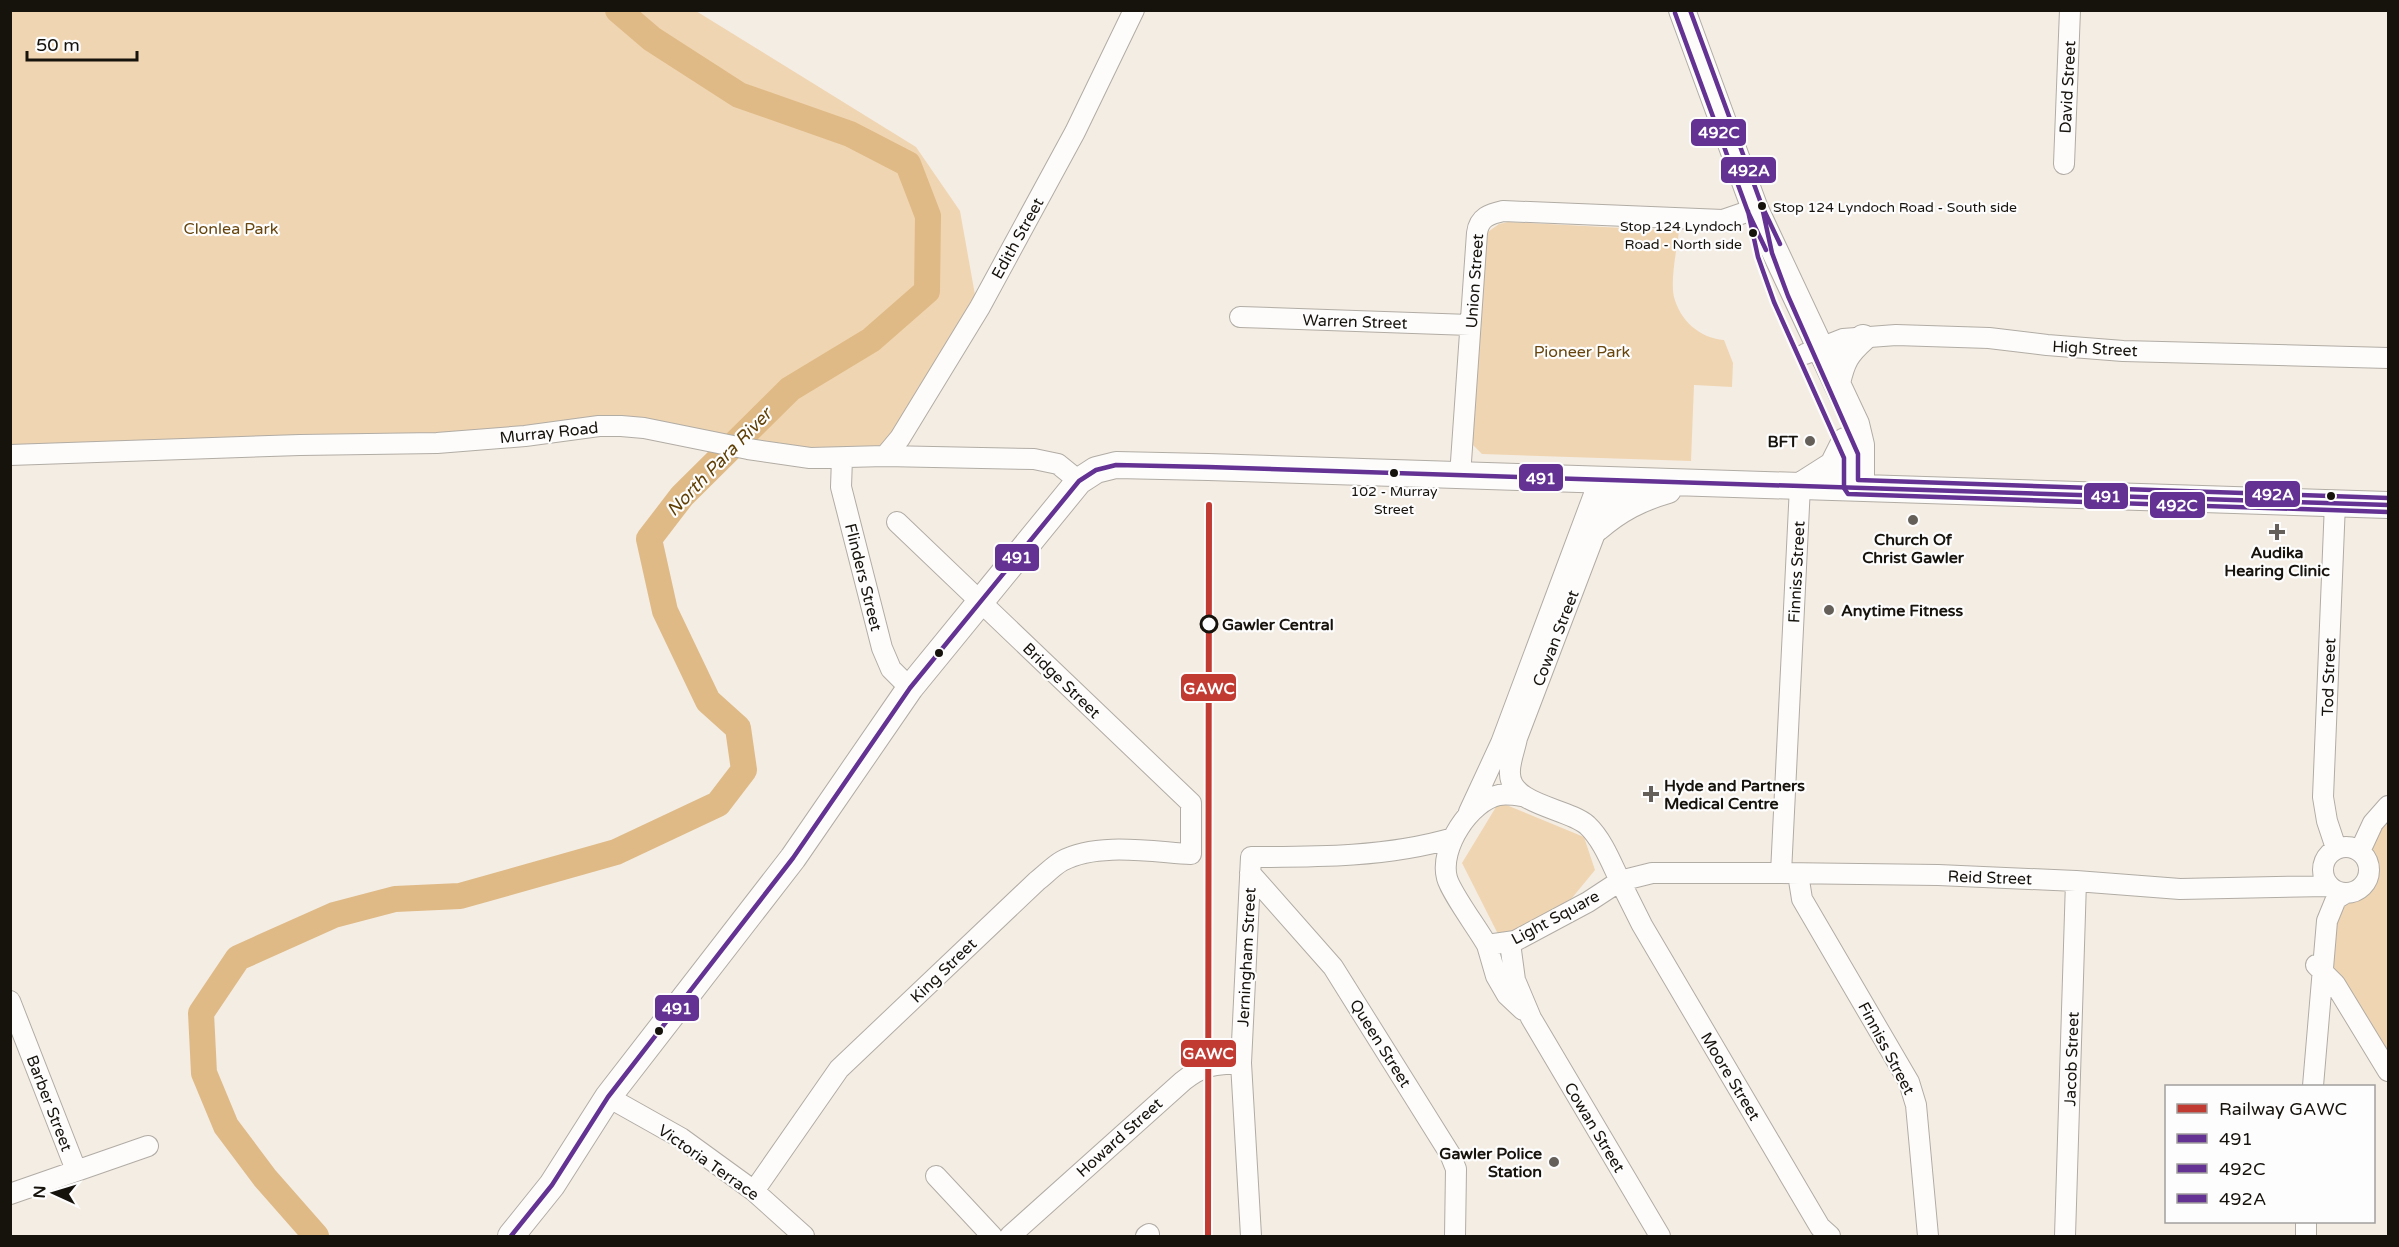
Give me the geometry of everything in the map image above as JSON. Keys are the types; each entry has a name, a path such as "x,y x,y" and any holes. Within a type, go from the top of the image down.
{"main road":[{"path":"1682,10 1755,209 1813,351 1851,432 1881,469 1902,489"},
{"path":"1837,383 1841,365 1848,350 1863,338"},
{"path":"1813,351 1837,383 1851,432 1851,456 1856,487"},
{"path":"1800,486 1833,465 1851,432"},
{"path":"511,1236 552,1185 608,1096 793,858 910,688 1079,481 1096,470 1116,465 2388,505"},
{"path":"1593,518 1614,513 1637,500 1689,484"}],"street":[{"name":"Edith Street","path":"885,456 900,438 980,307 1075,132 1134,10"},
{"name":"David Street","path":"2064,164 2070,10"},
{"name":"Union Street","path":"1460,476 1478,226 1485,216 1503,211 1723,220 1755,209"},
{"name":"Warren Street","path":"1240,317 1470,325"},
{"name":"High Street","path":"1813,351 1844,339 1896,335 1989,338 2123,351 2388,358"},
{"name":"Murray Road","path":"10,455 300,445 437,443 525,436 599,426 644,428 748,449 810,458 885,456 1034,459 1058,464 1079,481"},
{"name":"Flinders Street","path":"842,458 841,487 882,648 891,669 910,688"},
{"path":"1564,480 1579,488 1593,518"},
{"name":"Cowan Street","path":"1468,815 1501,743 1609,481"},
{"name":"Finniss Street","path":"1800,486 1789,874 1909,1082 1916,1105 1928,1236"},
{"name":"Tod Street","path":"2335,503 2323,797 2327,821 2336,848"},
{"name":"Cowan Street","path":"1522,796 1512,784 1510,771 1517,738 1593,518"},
{"name":"Bridge Street","path":"897,522 1191,803 1191,854"},
{"name":"Light Square","path":"1501,794 1522,796 1578,819 1598,838 1620,881 1588,902 1510,943 1487,945 1447,879 1448,851 1453,838 1468,815 1501,794"},
{"path":"2360,851 2373,824 2388,807"},
{"path":"1251,865 1426,846 1453,838"},
{"path":"2313,1085 2317,966 2327,921 2336,899 2334,890 2323,879 2322,869 2330,852 2336,848 2348,847 2360,851 2367,862 2369,872 2367,881 2357,891 2334,890"},
{"name":"King Street","path":"754,1191 840,1069 1036,881 1061,861 1081,853 1101,850 1191,854"},
{"name":"Reid Street","path":"1606,855 1652,873"},
{"name":"Jerningham Street","path":"1251,865 1240,1063 1251,1236"},
{"name":"Queen Street","path":"1251,865 1333,968 1450,1154 1456,1169 1455,1236"},
{"name":"Reid Street","path":"1620,881 1652,873 1938,875 2076,880 2180,889 2334,890"},
{"name":"Jacob Street","path":"2065,1236 2076,880"},
{"name":"Moore Street","path":"1620,881 1642,925 1825,1232"},
{"name":"Moore Street","path":"1588,902 1612,896 1627,906 1642,925"},
{"name":"Cowan Street","path":"1510,943 1515,980 1531,1018 1660,1236"},
{"name":"Cowan Street","path":"1487,945 1496,976 1507,995 1531,1018"},
{"path":"2317,966 2335,984 2388,1071"},
{"name":"Barber Street","path":"10,1001 76,1170"},
{"name":"Howard Street","path":"1010,1236 1173,1088 1198,1070 1208,1066 1240,1063"},
{"name":"Victoria Terrace","path":"608,1096 681,1138 754,1191 804,1236"},
{"path":"10,1194 148,1146"},
{"path":"936,1176 992,1236"}],"green space":[{"name":"Clonlea Park","path":"10,11 696,11 916,147 960,211 977,306 885,456 842,458 644,428 11,454"},
{"name":"Pioneer Park","path":"1508,222 1679,231 1673,282 1677,305 1686,320 1699,332 1724,340 1733,363 1732,387 1694,385 1691,461 1482,454 1470,442 1485,234 1499,224"},
{"path":"1499,802 1584,837 1595,870 1572,898 1519,930 1498,934 1462,863"},
{"path":"2388,806 2388,1071 2321,972 2327,921 2367,881 2369,872 2364,855"}],"waterway":[{"name":"North Para River","path":"316,1236 265,1178 226,1126 204,1073 201,1013 238,958 334,915 395,899 460,896 616,852 718,804 744,770 738,728 708,701 665,611 649,539 682,496 790,389 871,340 927,291 928,216 908,164 850,134 739,95 652,39 618,10"}],"rail line":[{"name":"GAWC","path":"1208,1236 1209,505"}],"transit line":[{"name":"492A","path":"1690,10 1762,206 1780,244"},
{"name":"492C","path":"1675,13 1748,212 1766,250"},
{"name":"492A","path":"1762,207 1772,253 1788,296 1858,454 1858,480 2388,498"},
{"name":"492C","path":"1748,211 1758,257 1774,302 1844,458 1844,488 1848,494 2388,512"},
{"name":"491","path":"511,1236 552,1185 608,1097 793,858 910,688 1079,481 1096,470 1116,465 1208,467 2388,505"}],"place":[{"name":"Stop 124 Lyndoch Road - South side","path":"1762,206"},
{"name":"Stop 124 Lyndoch Road - North side","path":"1753,233"},
{"name":"BFT","path":"1810,441"},
{"name":"102 - Murray Street","path":"1394,473"},
{"name":"Church Of Christ Gawler","path":"1913,520"},
{"name":"Audika Hearing Clinic","path":"2277,532"},
{"name":"Anytime Fitness","path":"1829,610"},
{"name":"Gawler Central","path":"1209,624"},
{"name":"Hyde and Partners Medical Centre","path":"1651,794"},
{"name":"Gawler Police Station","path":"1554,1162"}]}
